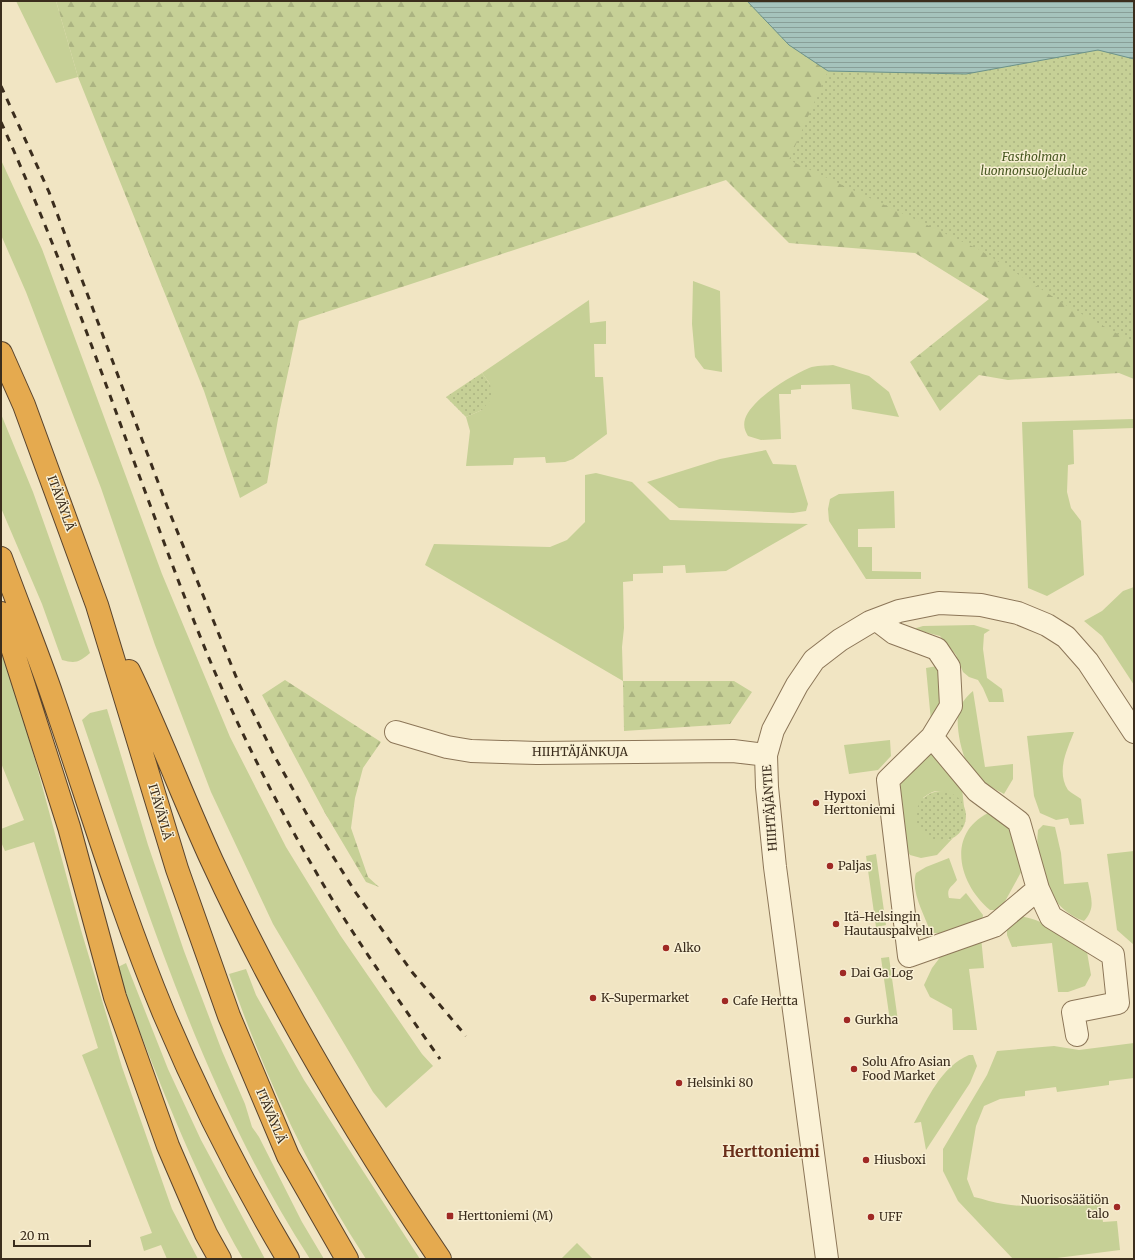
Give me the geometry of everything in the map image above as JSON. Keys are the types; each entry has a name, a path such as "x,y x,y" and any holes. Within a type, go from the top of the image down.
{"highway":[{"path":"1,339 24,405"},
{"name":"ITÄVÄYLÄ","path":"1,353 24,405 97,605 176,869 228,1016 288,1156 347,1259"},
{"path":"1,558 52,696 107,862 164,1012 208,1114 258,1208 288,1259"},
{"path":"97,605 152,718 212,861 277,992 345,1112 440,1259"},
{"path":"1,613 69,827 114,996 168,1146 200,1221 220,1259"}],"street":[{"name":"HIIHTÄJÄNTIE","path":"827,1259 775,867 766,755 773,730 797,685 814,660 840,640 877,620 900,611 939,603 982,605 1018,613 1047,625 1066,637 1088,662 1134,732"},
{"path":"877,620 894,633 937,649 949,667 951,706 932,737 888,780 909,956 994,926 1038,889"},
{"name":"HIIHTÄJÄNKUJA","path":"396,732 447,747 471,751 537,753 733,751 766,755"},
{"path":"932,737 977,791 1019,822 1038,889 1051,916 1113,956 1118,1003 1073,1012 1077,1035"}],"green space":[{"path":"16,1 56,1 78,77 56,83"},
{"path":"56,1 747,1 1134,258 1134,379 1119,373 1008,380 979,375 940,411 910,362 989,299 915,253 789,243 726,180 299,321 278,419 267,483 240,498 204,391 78,77"},
{"name":"Fastholman luonnonsuojelualue","path":"747,1 1134,1 1134,343 1069,307 980,250 789,160 828,71 789,45"},
{"path":"1,160 42,249 162,574 230,737 286,847 340,935 422,1054 433,1066 386,1108 373,1092 273,924 211,792 155,645 101,488 26,292 1,235"},
{"path":"693,281 720,291 722,372 704,369 695,357 692,324"},
{"path":"589,300 590,323 606,321 606,344 594,344 595,377 603,377 607,434 573,459 565,462 546,463 545,457 514,458 513,465 466,466 470,431 466,417 482,410 490,384 482,373"},
{"path":"833,365 869,376 889,392 899,417 852,409 850,384 801,385 801,389 791,390 791,394 779,394 781,439 761,440 748,436 744,424 745,419 749,411 763,396 782,382 809,368"},
{"path":"482,373 490,384 492,398 482,410 466,417 446,397"},
{"path":"1,414 33,492 90,653 74,662 62,660 42,604 1,508"},
{"path":"1134,419 1134,428 1073,430 1074,464 1068,465 1067,492 1071,508 1081,521 1084,575 1047,596 1028,588 1022,422"},
{"path":"766,450 773,464 796,465 808,504 806,511 793,513 679,508 647,482 720,459"},
{"path":"596,473 632,482 670,520 808,524 726,571 686,573 685,565 663,566 663,573 633,574 633,581 623,582 623,681 425,565 434,544 550,547 567,540 585,522 585,475"},
{"path":"894,491 895,528 858,529 858,547 872,547 872,571 921,572 921,579 866,579 829,521 828,509 830,499 839,494"},
{"path":"1134,587 1134,685 1102,636 1084,621 1102,611 1123,591"},
{"path":"974,625 990,630 984,634 983,649 987,678 1002,689 1004,702 989,702 978,680 969,677 963,672 956,655 940,636 913,629 923,626"},
{"path":"1,652 10,674 81,930 122,1067 172,1209 198,1259 167,1259 161,1245 144,1251 140,1237 152,1233 82,1055 98,1048 34,842 5,851 1,842 1,829 24,820 1,763"},
{"path":"937,666 941,676 940,706 931,721 926,668"},
{"path":"285,680 381,742 363,768 355,798 351,828 368,877 379,887 366,882 325,813 262,695"},
{"path":"623,681 734,681 752,692 730,724 624,731"},
{"path":"973,691 985,767 1013,764 1013,779 1004,794 977,778 964,757 959,739 958,714 960,707"},
{"path":"107,709 148,845 184,951 222,1051 245,1104 252,1127 259,1137 302,1222 324,1259 310,1259 272,1196 238,1131 207,1064 180,997 129,859 82,720 90,713"},
{"path":"1074,732 1064,761 1063,775 1068,790 1081,799 1084,824 1070,825 1068,818 1056,820 1040,813 1034,796 1027,736"},
{"path":"890,740 891,756 878,770 849,774 844,745"},
{"path":"927,751 933,752 962,788 964,807 952,796 941,791 930,793 923,798 948,840 953,838 937,855 921,858 910,855 903,844 898,794 902,780"},
{"path":"941,791 951,793 959,798 964,806 966,816 964,826 959,834 951,839 941,841 931,839 923,834 918,826 916,816 918,806 923,798 931,793"},
{"path":"992,811 1014,830 1025,865 1003,905 997,910 990,910 979,899 970,886 964,872 961,858 962,844 967,832 977,820"},
{"path":"1043,825 1055,827 1061,853 1064,884 1088,882 1092,903 1090,912 1084,921 1061,907 1046,884 1041,871 1037,843 1038,830"},
{"path":"1134,851 1134,945 1117,930 1107,854"},
{"path":"876,854 886,925 876,927 866,856"},
{"path":"949,858 957,880 948,892 949,898 960,899 966,893 983,915 982,922 944,933 931,933 915,888 916,873 926,867"},
{"path":"1017,916 1046,924 1072,940 1087,952 1091,975 1085,986 1068,992 1058,992 1052,943 1012,947 1007,935 1007,926"},
{"path":"981,937 984,968 969,969 977,1030 953,1030 952,1009 930,997 924,985 932,968 941,956"},
{"path":"889,957 898,1021 890,1021 881,958"},
{"path":"126,963 168,1069 201,1140 265,1259 243,1259 192,1159 163,1090 116,968"},
{"path":"246,969 256,995 304,1080 420,1259 366,1259 345,1226 306,1157 272,1085 257,1048 229,974"},
{"path":"1134,1043 1134,1078 1109,1081 1109,1085 1057,1092 1056,1087 1025,1091 1025,1096 1000,1099 984,1106 976,1126 967,1179 974,1197 1016,1206 1028,1206 1052,1204 1099,1194 1103,1222 1117,1221 1120,1250 1049,1259 1013,1259 958,1201 943,1171 943,1149 987,1075 997,1051 1054,1046 1079,1050"},
{"path":"969,1055 973,1055 977,1066 970,1083 926,1150 921,1122 914,1123 936,1084 943,1075 959,1060"},
{"path":"577,1243 593,1259 561,1259"}],"water":[{"path":"747,1 1134,1 1134,59 1098,50 966,74 828,71 789,45"}],"railway":[{"path":"1,86 49,192 167,506 239,684 275,757 310,820 356,893 412,972 466,1036"},
{"path":"1,122 55,250 189,608 223,691 262,772 319,878 373,963 440,1059"}],"place":[{"name":"Hypoxi Herttoniemi","path":"816,803"},
{"name":"Paljas","path":"830,866"},
{"name":"Itä-Helsingin Hautauspalvelu","path":"836,924"},
{"name":"Alko","path":"666,948"},
{"name":"Dai Ga Log","path":"843,973"},
{"name":"K-Supermarket","path":"593,998"},
{"name":"Cafe Hertta","path":"725,1001"},
{"name":"Gurkha","path":"847,1020"},
{"name":"Solu Afro Asian Food Market","path":"854,1069"},
{"name":"Helsinki 80","path":"679,1083"},
{"name":"Hiusboxi","path":"866,1160"},
{"name":"Nuorisosäätiön talo","path":"1117,1207"},
{"name":"Herttoniemi (M)","path":"450,1216"},
{"name":"UFF","path":"871,1217"}],"district":[{"name":"Herttoniemi","path":"771,1151"}]}
